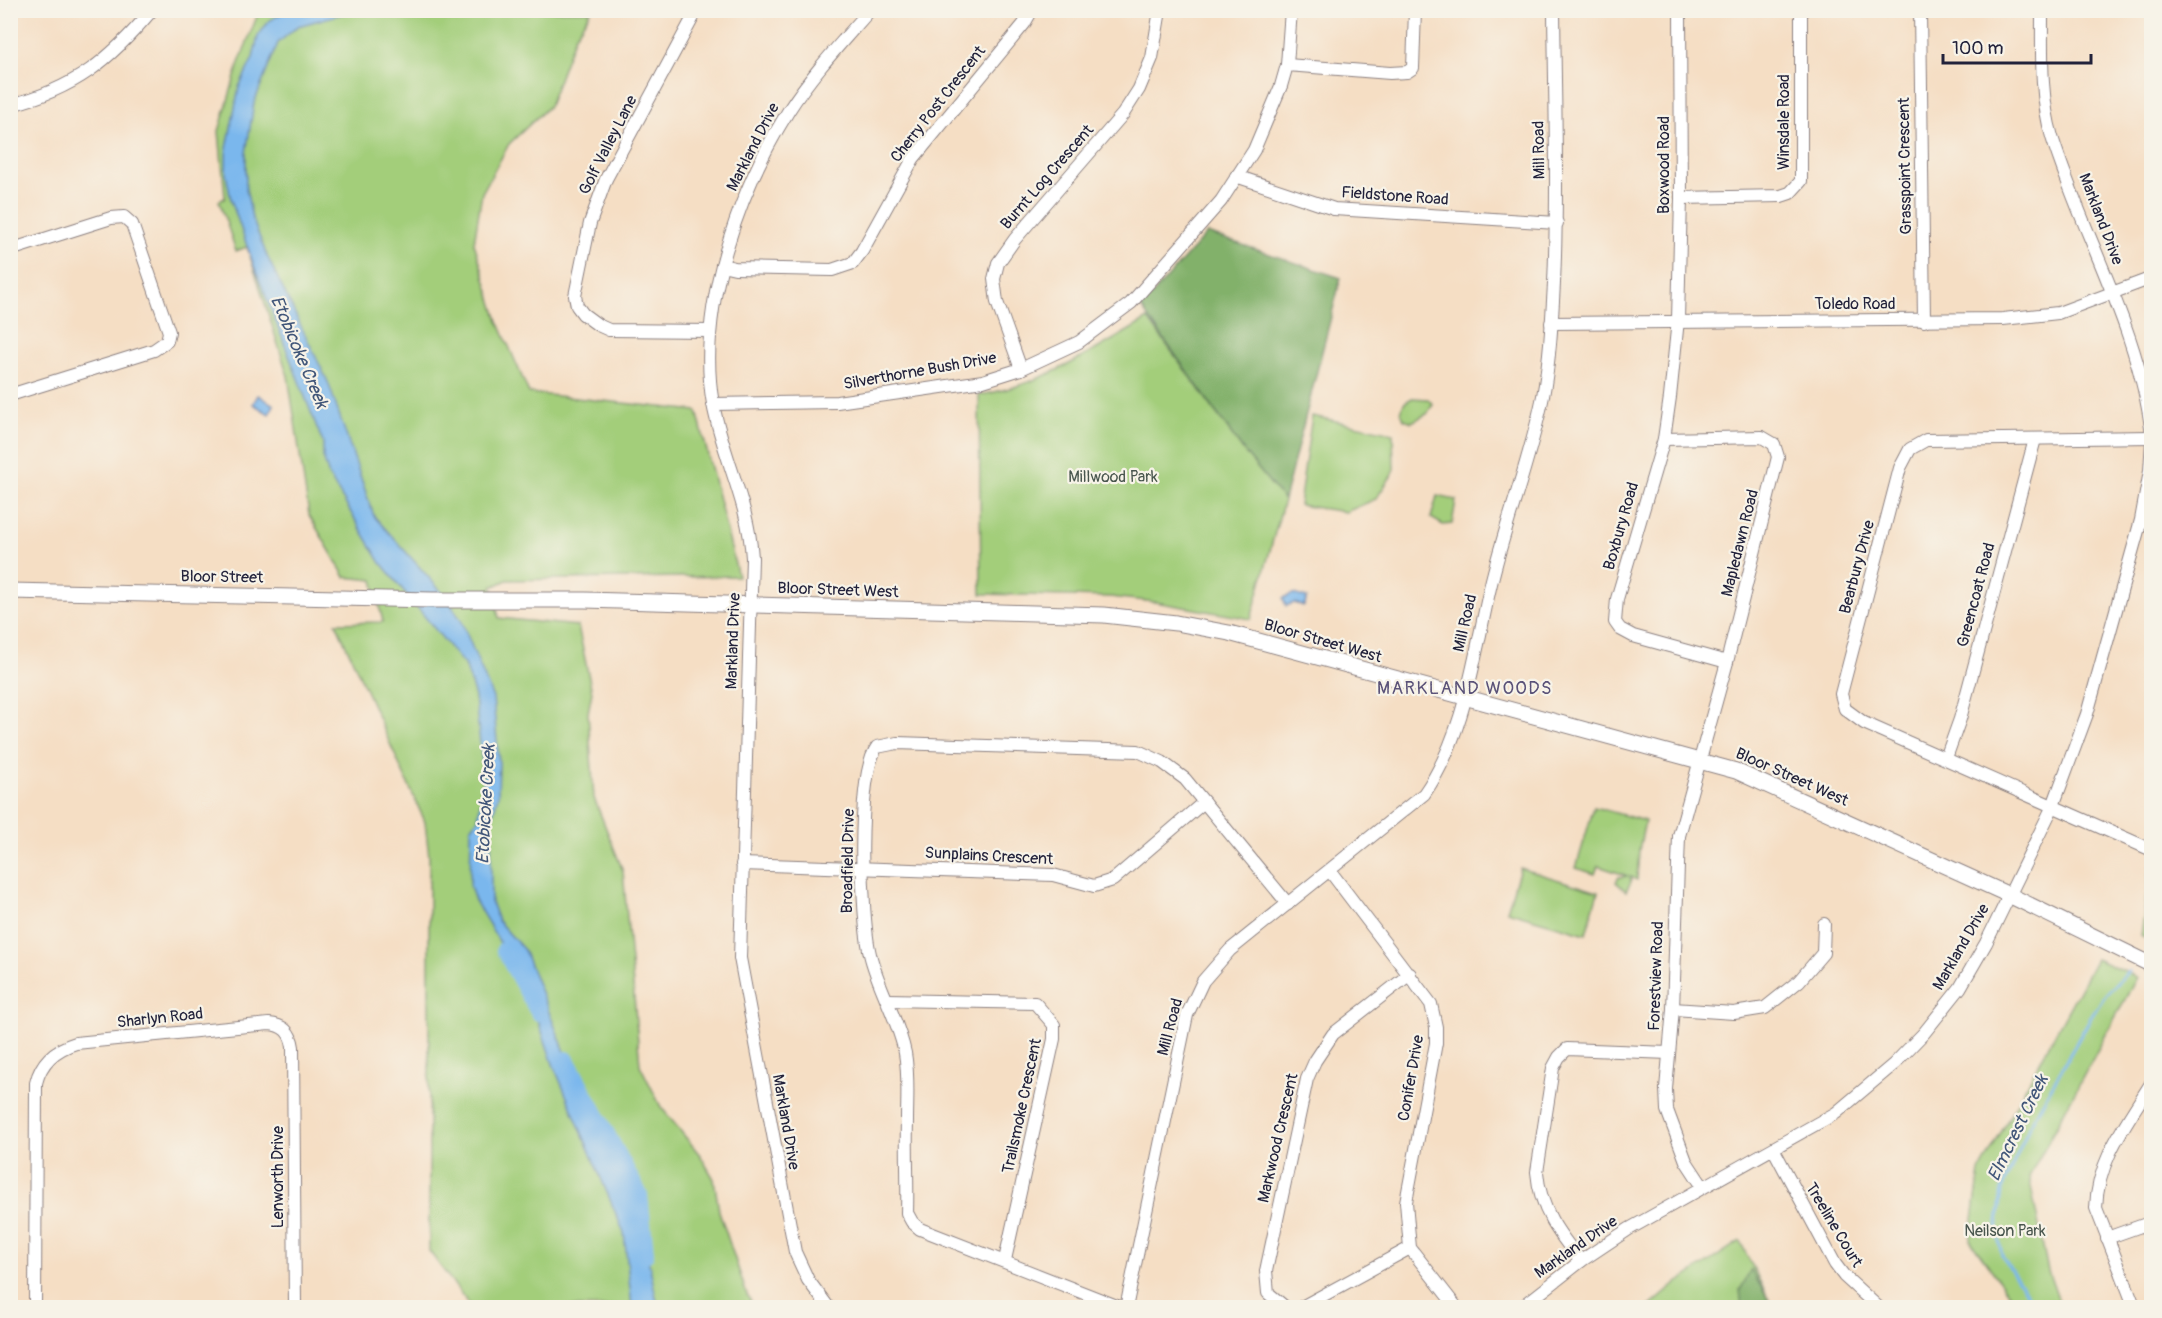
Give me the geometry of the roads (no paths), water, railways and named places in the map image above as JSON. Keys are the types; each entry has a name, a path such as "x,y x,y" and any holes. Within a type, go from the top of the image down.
{"main road":[{"name":"Bloor Street","path":"10,591 432,600"},
{"name":"Bloor Street West","path":"432,600 513,599 1104,615 1157,620 1230,633 1736,771 2009,895 2151,965"}],"street":[{"path":"12,101 35,99 90,72 110,57 152,10"},
{"name":"Golf Valley Lane","path":"698,10 603,186 584,245 575,296 577,306 583,314 609,330 710,331"},
{"name":"Markland Drive","path":"829,1308 801,1268 778,1173 740,958 750,530 713,404 710,331 722,265 732,227 766,151 790,109 816,73 870,10"},
{"name":"Cherry Post Crescent","path":"722,265 735,268 832,270 853,263 918,152 1024,24 1032,10"},
{"name":"Burnt Log Crescent","path":"1021,369 997,302 994,279 998,262 1015,239 1123,114 1139,89 1152,58 1160,10"},
{"name":"Silverthorne Bush Drive","path":"713,404 837,402 983,381 1021,369 1078,342 1126,308 1221,201 1254,150 1287,65 1292,10"},
{"path":"1287,65 1390,73 1407,72 1413,68 1415,58 1415,10"},
{"name":"Mill Road","path":"1124,1308 1187,1015 1193,1000 1214,966 1424,794 1443,767 1465,696 1496,562 1543,396 1551,323 1557,223 1554,10"},
{"name":"Boxwood Road","path":"1678,320 1681,198 1680,10"},
{"name":"Winsdale Road","path":"1681,198 1781,196 1790,193 1801,181 1801,10"},
{"name":"Grasspoint Crescent","path":"1920,10 1924,321"},
{"name":"Markland Drive","path":"1521,1308 1581,1261 1665,1208 1774,1150 1851,1102 1924,1033 1960,988 1986,943 2053,806 2087,714 2146,521 2151,437 2150,402 2142,375 2052,136 2042,80 2042,10"},
{"name":"Fieldstone Road","path":"1236,176 1334,209 1557,223"},
{"path":"10,250 111,218 124,217 132,224 169,332 167,341 154,350 10,395"},
{"name":"Toledo Road","path":"1551,323 1678,320 1924,321 2033,316 2058,312 2151,278"},
{"name":"Boxbury Road","path":"1678,320 1664,439 1617,599 1615,622 1620,629 1633,636 1727,662"},
{"name":"Mapledawn Road","path":"1664,439 1762,437 1769,440 1778,450 1775,471 1727,662 1700,760"},
{"name":"Bearbury Drive","path":"2151,437 1926,440 1910,449 1900,468 1841,694 1845,709 1856,718 2151,850"},
{"name":"Greencoat Road","path":"1946,758 1960,719 2035,439"},
{"name":"Broadfield Drive","path":"1124,1308 920,1229 907,1213 908,1088 905,1054 888,1000 870,956 864,926 862,867 869,761 876,747 887,744 1137,751 1173,769 1185,779 1288,904"},
{"name":"Forestview Road","path":"1700,760 1679,836 1673,1009 1666,1089 1667,1110 1686,1161 1703,1187"},
{"name":"Sunplains Crescent","path":"742,864 1053,875 1094,886 1104,884 1204,802"},
{"name":"Conifer Drive","path":"1329,871 1431,1004 1436,1027 1436,1043 1406,1202 1410,1248"},
{"path":"1673,1009 1734,1013 1765,1008 1799,981 1823,952 1824,924"},
{"name":"Markwood Crescent","path":"1286,1308 1268,1293 1266,1271 1307,1078 1333,1034 1410,974"},
{"name":"Trailsmoke Crescent","path":"888,1000 1035,1004 1054,1025 1054,1039 1005,1260"},
{"name":"Sharlyn Road","path":"35,1308 36,1083 40,1070 51,1056 65,1047 81,1042 269,1024 285,1029 292,1039 293,1047"},
{"name":"Lenworth Drive","path":"293,1047 295,1308"},
{"path":"1581,1261 1550,1219 1538,1189 1537,1173 1553,1068 1559,1057 1568,1049 1669,1053"},
{"path":"2135,1308 2129,1287 2096,1208 2099,1177 2106,1160 2151,1082"},
{"name":"Treeline Court","path":"1774,1150 1835,1264 1844,1276 1879,1308"},
{"path":"2107,1238 2151,1222"},
{"path":"1300,1308 1410,1248 1458,1308"}],"water":[{"name":"Etobicoke Creek","path":"285,11 352,11 298,26 278,43 254,103 246,153 246,188 252,218 267,256 328,382 374,516 447,598 461,620 493,698 499,763 498,796 491,821 491,902 498,921 524,950 582,1094 619,1156 637,1204 658,1307 632,1307 624,1233 553,1064 527,988 475,901 470,886 471,828 478,819 484,780 475,697 466,667 381,563 329,476 323,457 323,443 254,266 231,200 226,175 226,153 239,87 253,58 258,36 269,21"},
{"path":"258,395 274,405 269,414 253,404"},
{"path":"1293,594 1307,598 1304,606 1294,603 1286,606 1283,598"}],"waterway":[{"name":"Etobicoke Creek","path":"505,950 539,1012"},
{"name":"Elmcrest Creek","path":"2036,1308 2002,1256 1997,1231 2002,1190 2030,1125 2091,1017 2106,994 2129,971"},
{"name":"Etobicoke Creek","path":"566,1060 639,1195 645,1254"}],"district":[{"name":"MARKLAND WOODS","path":"1465,688"}],"park label":[{"name":"Millwood Park","path":"1113,477"},
{"name":"Neilson Park","path":"2005,1231"}]}
